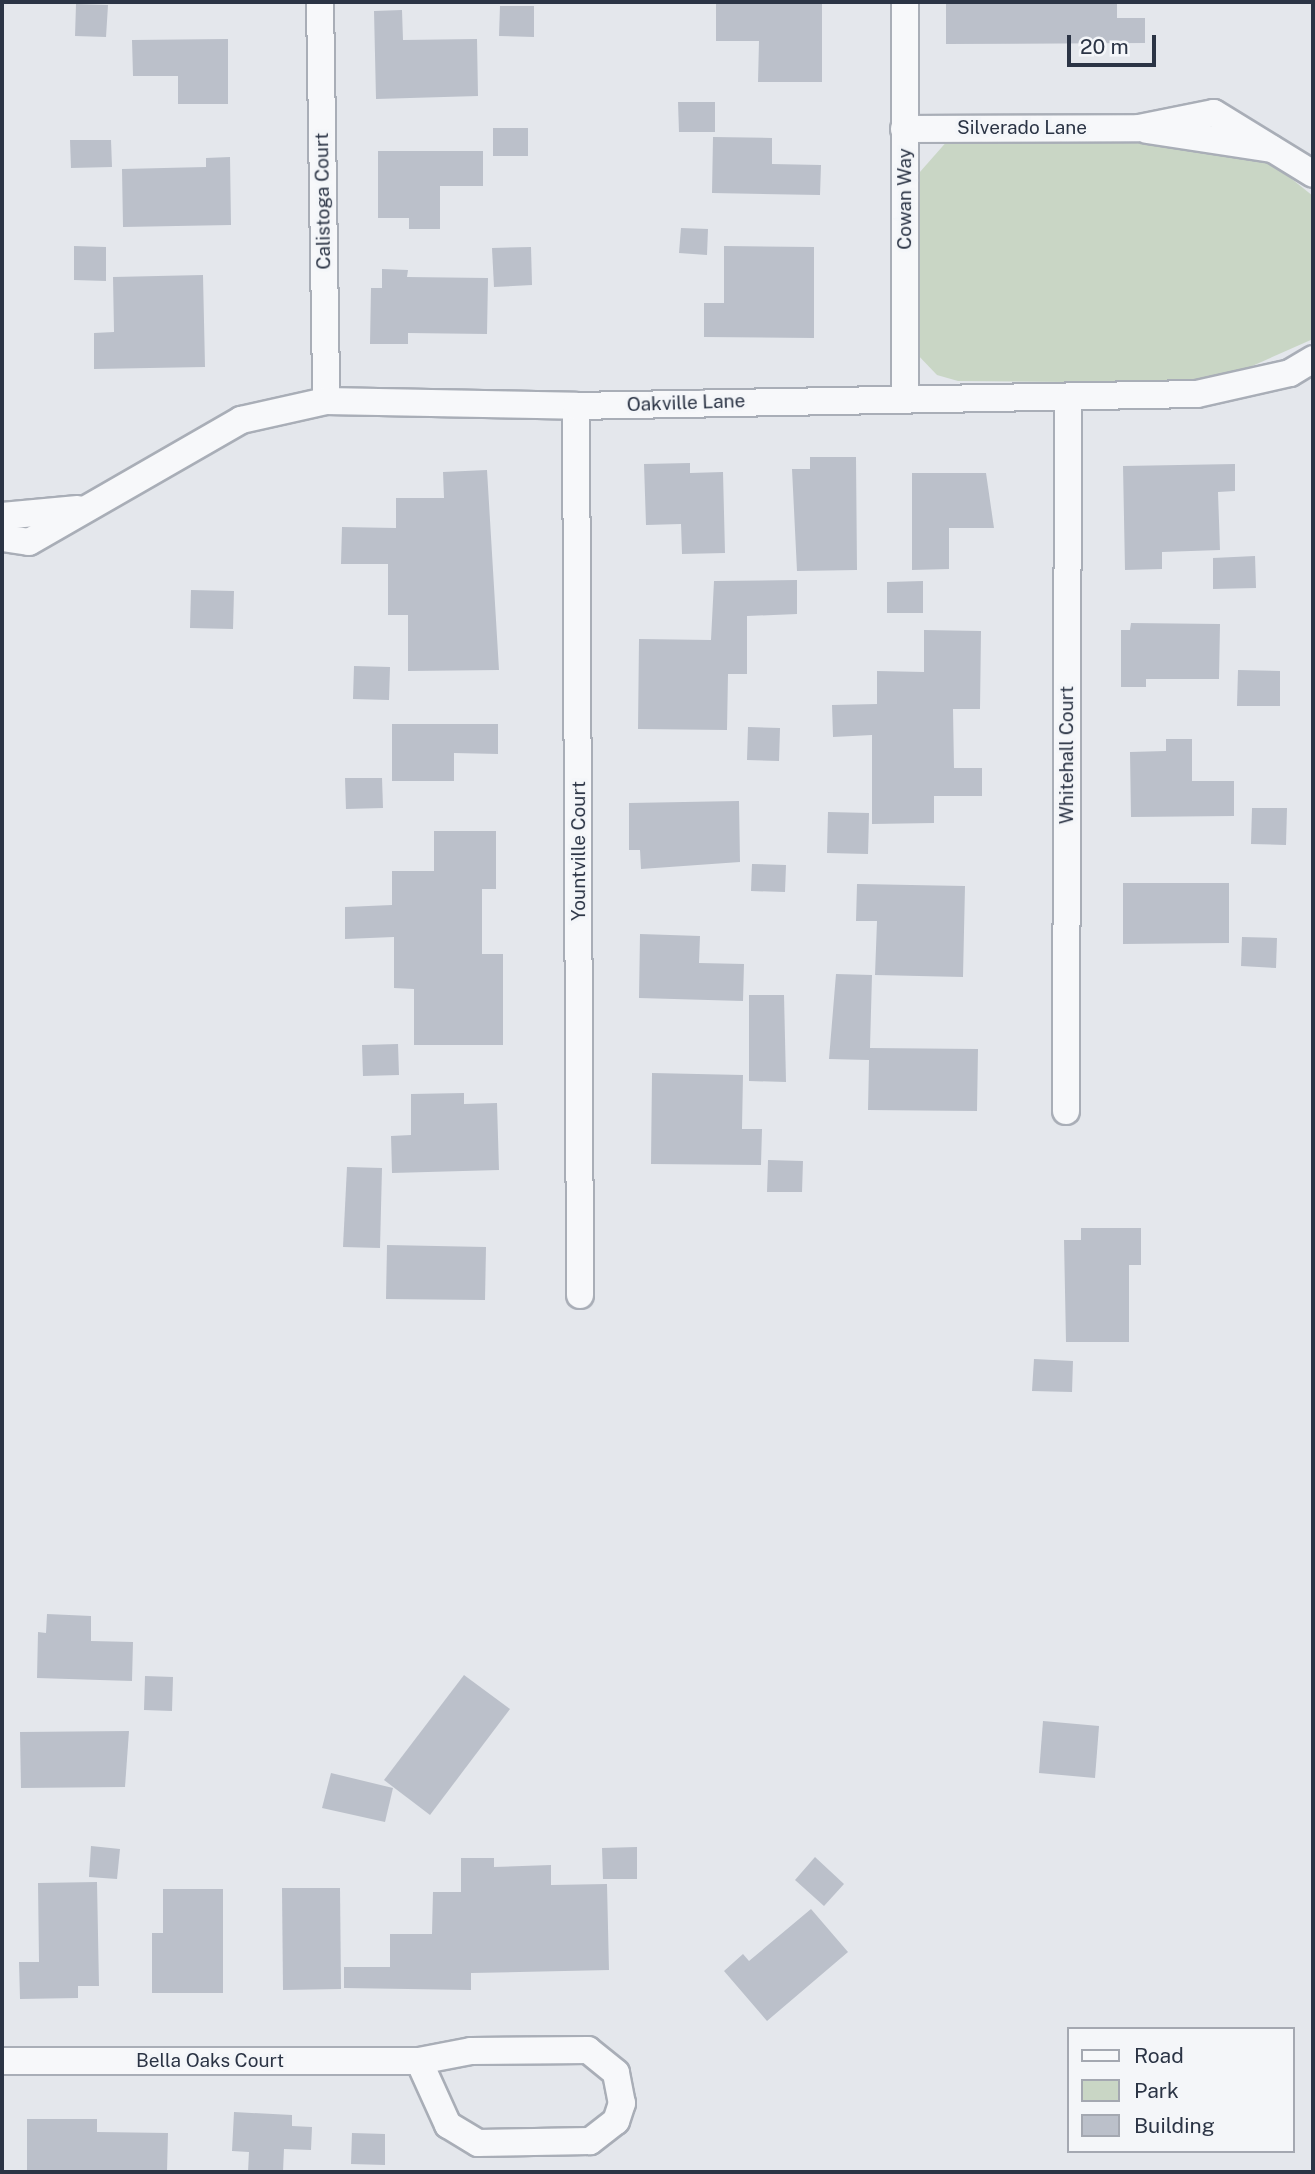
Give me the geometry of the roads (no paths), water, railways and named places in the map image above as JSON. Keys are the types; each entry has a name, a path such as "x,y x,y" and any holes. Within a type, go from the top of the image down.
{"street":[{"name":"Calistoga Court","path":"320,2 326,401"},
{"name":"Cowan Way","path":"905,2 905,397"},
{"name":"Silverado Lane","path":"904,129 1139,128 1214,113 1282,149 1313,174"},
{"name":"Oakville Lane","path":"2,538 29,542 78,509 241,420 326,401 576,406 905,397 1068,398 1197,394 1290,373 1313,359"},
{"name":"Whitehall Court","path":"1066,1111 1068,398"},
{"name":"Yountville Court","path":"576,406 580,1295"},
{"name":"Oakville Lane","path":"2,516 78,509"},
{"name":"Bella Oaks Court","path":"2,2061 419,2061 471,2051 588,2050 611,2067 622,2103 616,2121 590,2141 478,2143 448,2125 419,2061"}]}
